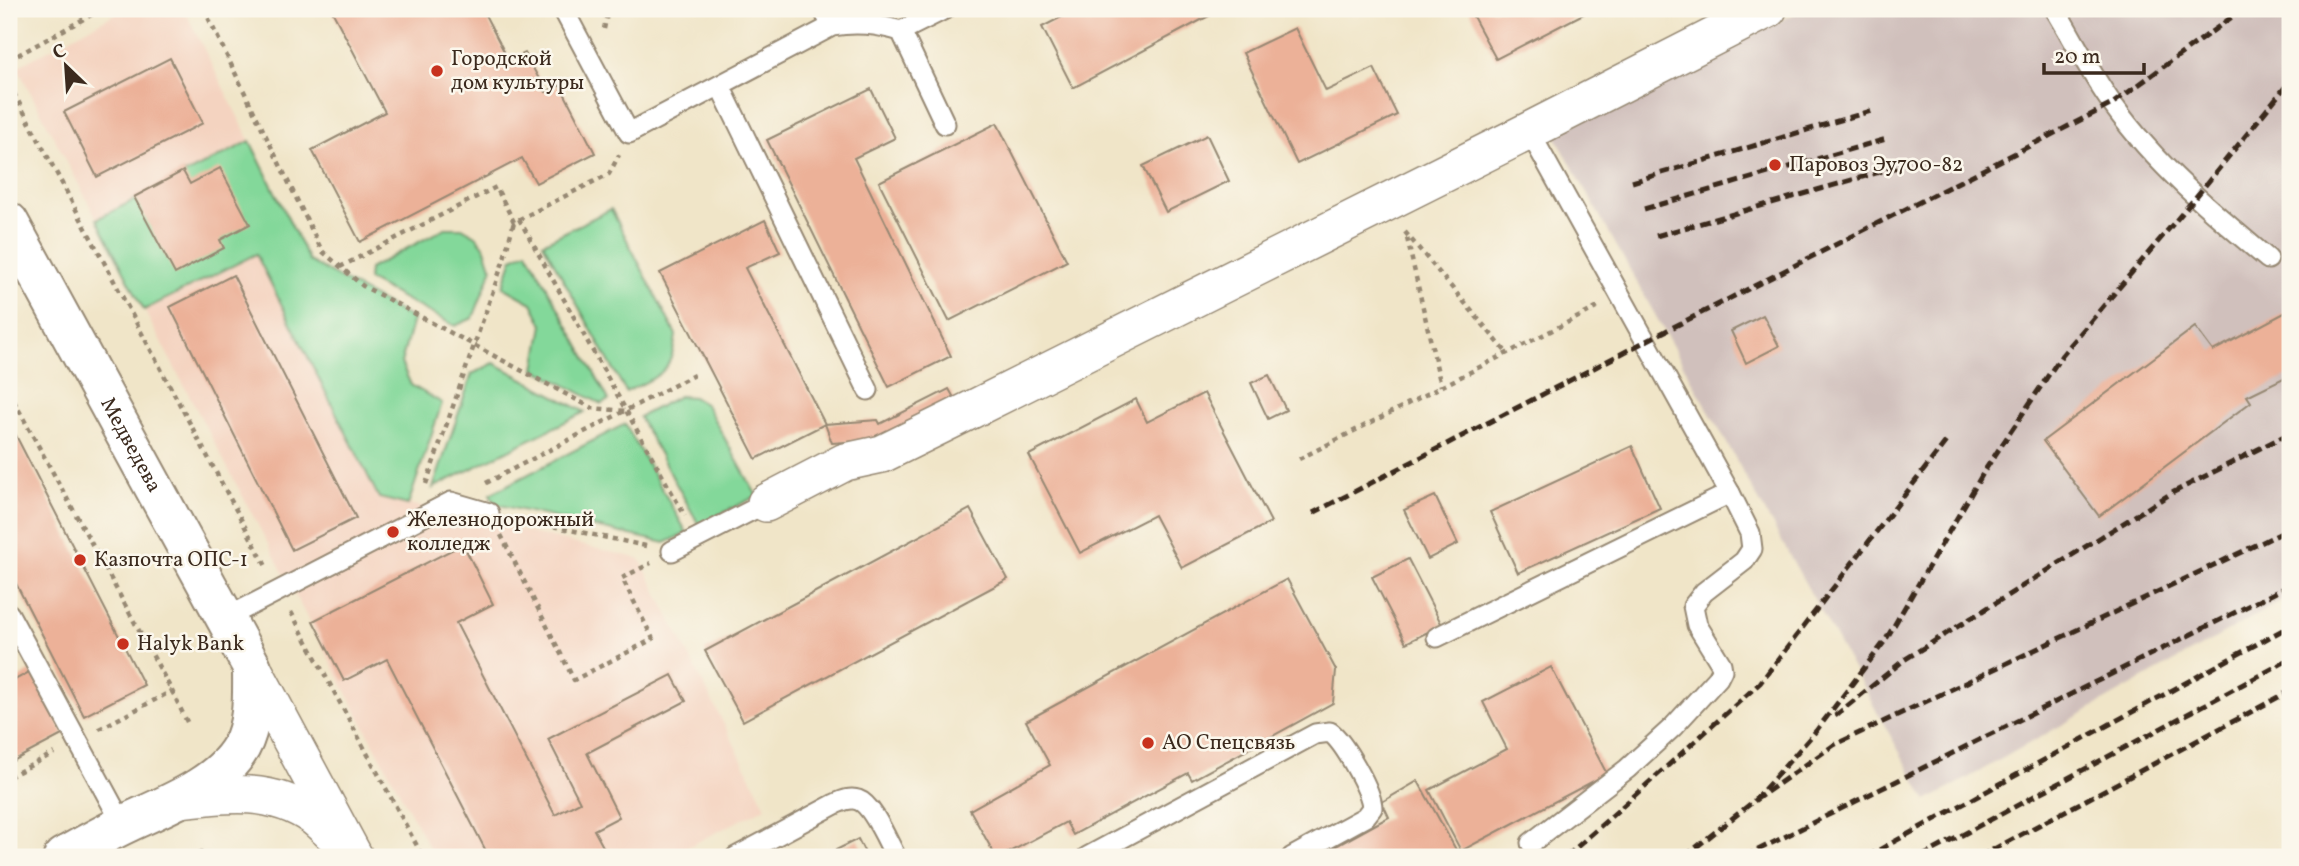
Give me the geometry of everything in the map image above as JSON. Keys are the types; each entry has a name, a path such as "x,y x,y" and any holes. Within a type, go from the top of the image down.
{"street":[{"path":"766,503 845,462 881,454 1768,9"},
{"name":"Медведева","path":"9,222 252,667"},
{"path":"62,857 181,799 226,768 241,747 249,725 252,667"},
{"path":"252,667 351,852"},
{"path":"181,799 226,793 265,796 289,804 314,817 351,852"}],"lane":[{"path":"563,9 629,134 720,86 827,18 876,24 901,31 945,9"},
{"path":"2055,9 2112,104 2157,157 2195,198 2268,259"},
{"path":"901,31 944,124"},
{"path":"720,86 868,390"},
{"path":"1529,131 1730,493 1749,533 1752,548 1744,561 1704,592 1693,606 1697,625 1721,664 1722,670 1718,678 1673,727 1626,769 1531,844"},
{"path":"1437,638 1730,493"},
{"path":"224,619 451,502 489,513"},
{"path":"672,551 766,503"},
{"path":"9,617 123,825"},
{"path":"1087,857 1315,734 1330,732 1340,741 1370,797 1372,808 1365,817 1292,857"},
{"path":"736,857 846,800 858,800 866,806 896,857"}],"path":[{"path":"9,61 102,9"},
{"path":"204,9 322,251 363,286 593,408 626,411"},
{"path":"9,84 423,857"},
{"path":"413,521 516,221 609,174 629,134"},
{"path":"340,267 496,187 698,538"},
{"path":"1441,387 1407,237 1507,353"},
{"path":"1299,459 1621,296"},
{"path":"451,502 694,375"},
{"path":"9,392 188,724"},
{"path":"489,513 672,551"},
{"path":"489,513 574,680 653,639 622,578 672,551"},
{"path":"190,857 201,852 204,857"}],"shaded area":[{"path":"124,9 184,9 250,141 97,219 17,67"},
{"path":"1804,9 2290,9 2290,596 1927,801 1554,134"},
{"name":"Железнодорожный колледж","path":"256,253 380,497 640,559 766,807 668,857 434,857 144,310"}],"green space":[{"path":"250,141 309,261 413,319 401,363 411,385 442,403 408,505 379,498 256,254 144,310 97,219"},
{"path":"611,209 676,335 671,358 662,372 626,392 543,243"},
{"path":"445,228 462,228 476,236 484,246 492,269 473,318 455,326 368,280 369,269"},
{"path":"527,251 609,400 601,404 535,369 543,325 532,303 503,287 513,258"},
{"path":"494,363 585,412 433,488 472,374"},
{"path":"679,396 693,397 706,405 757,496 699,525 639,417"},
{"path":"625,424 687,533 665,543 495,504 490,494"}],"building":[{"path":"331,9 482,9 509,61 525,53 546,92 560,85 595,153 536,183 522,158 360,242 312,150 385,112"},
{"path":"1077,9 1222,9 1073,88 1042,27"},
{"path":"1469,9 1593,9 1496,59"},
{"path":"1295,28 1326,91 1374,68 1397,115 1297,164 1243,53"},
{"path":"170,58 203,123 97,177 64,112"},
{"path":"871,89 895,138 854,158 951,356 889,387 767,140"},
{"path":"997,123 1067,261 949,321 879,182"},
{"path":"1207,135 1229,181 1166,212 1143,166"},
{"path":"220,168 250,224 220,240 224,248 175,274 134,197 183,171 190,184"},
{"path":"765,220 780,252 745,268 825,424 756,459 660,273"},
{"path":"233,275 356,518 292,550 170,307"},
{"path":"2290,310 2290,375 2247,396 2251,402 2099,516 2043,441 2195,327 2213,351"},
{"path":"1763,315 1779,346 1746,363 1731,331"},
{"path":"1269,375 1286,410 1268,419 1251,383"},
{"path":"949,389 957,403 888,439 832,443 825,424 878,420 880,424"},
{"path":"1204,393 1271,522 1182,568 1154,515 1080,553 1029,455 1136,399 1147,422"},
{"path":"9,422 144,685 84,716 9,570"},
{"path":"1632,446 1660,508 1518,573 1490,512"},
{"path":"1435,496 1458,544 1428,559 1404,510"},
{"path":"970,509 1008,579 743,721 705,651"},
{"path":"463,544 493,604 456,623 555,815 580,802 548,739 672,675 686,701 587,753 619,817 594,830 607,854 602,857 473,857 486,851 387,659 344,681 313,621"},
{"path":"1408,559 1442,625 1406,643 1372,577"},
{"name":"АО Спецсвязь","path":"1287,579 1336,670 1333,703 1192,780 1188,773 1073,835 1066,822 996,857 970,810 1050,765 1026,721"},
{"path":"1551,667 1607,774 1461,851 1429,790 1507,749 1483,702"},
{"path":"31,671 64,734 9,763 9,683"},
{"path":"1418,781 1460,857 1316,857 1389,817 1382,802"},
{"path":"858,839 867,857 822,857"}],"railway":[{"path":"1313,513 2112,104 2243,9"},
{"path":"1754,801 1816,731 1885,641 1985,470 2062,355 2290,81"},
{"path":"1632,182 1871,111"},
{"path":"1644,209 1886,139"},
{"path":"1656,236 1901,166"},
{"path":"1835,716 1904,660 2170,494 2290,433"},
{"path":"1566,857 1760,683 1947,440"},
{"path":"1684,857 1754,801 1834,745 2290,529"},
{"path":"1744,857 2290,585"},
{"path":"1866,857 2290,626"},
{"path":"1921,857 2290,659"},
{"path":"1979,857 2290,691"}],"place":[{"name":"Городской дом культуры","path":"437,71"},
{"name":"Паровоз Эу700-82","path":"1775,165"},
{"name":"Железнодорожный колледж","path":"393,532"},
{"name":"Казпочта ОПС-1","path":"80,560"},
{"name":"Halyk Bank","path":"123,644"},
{"name":"АО Спецсвязь","path":"1148,743"}]}
